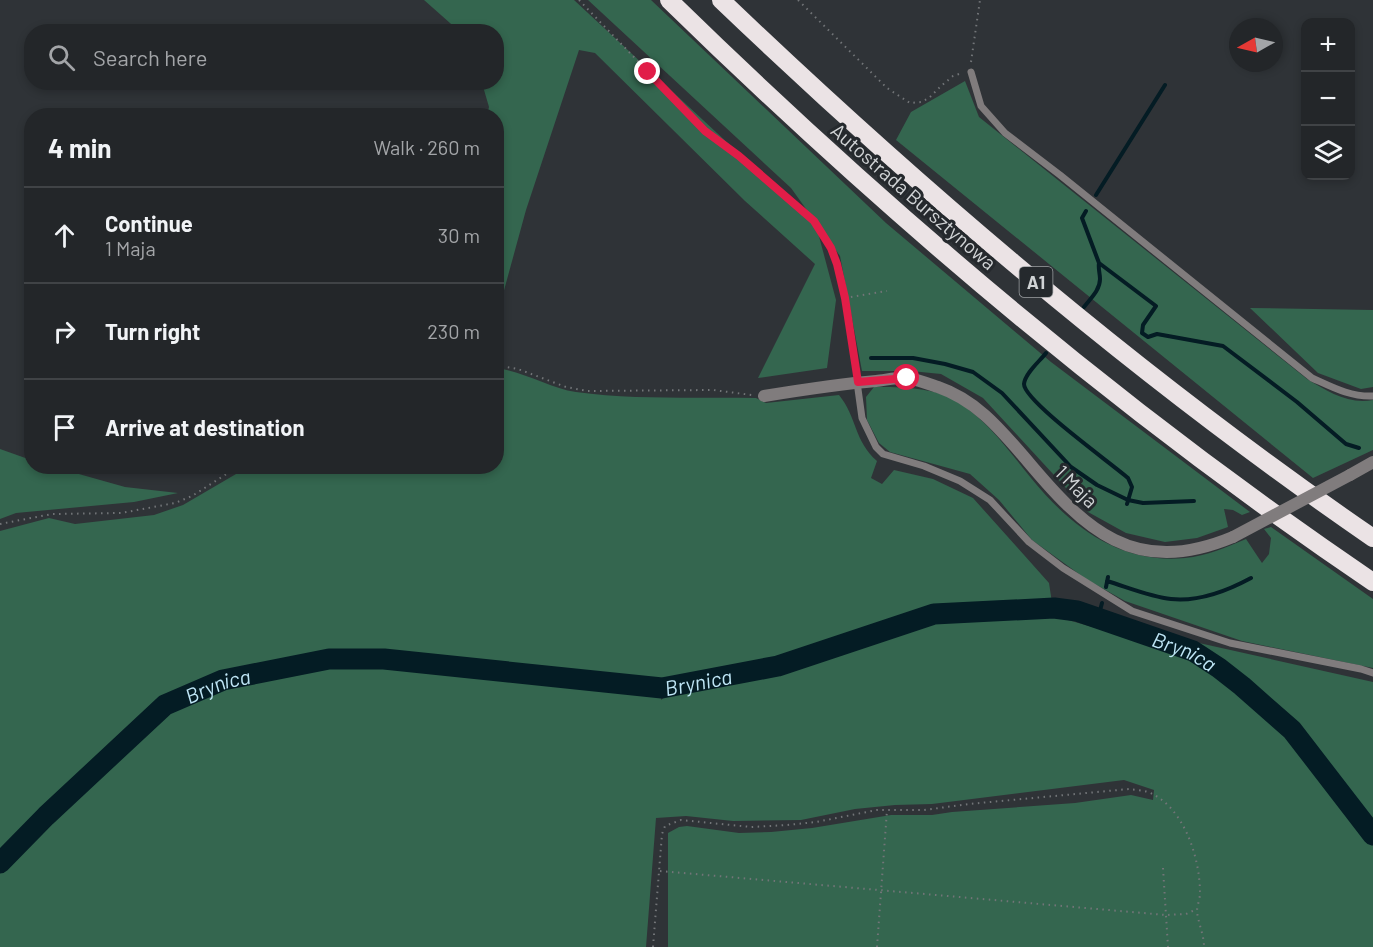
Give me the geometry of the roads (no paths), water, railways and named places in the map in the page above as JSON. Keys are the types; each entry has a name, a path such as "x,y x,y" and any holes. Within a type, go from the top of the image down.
{"highway":[{"name":"Autostrada Bursztynowa","path":"669,0 831,154 1011,310 1185,447 1373,582"},
{"name":"Autostrada Bursztynowa","path":"721,0 894,161 1069,310 1197,410 1373,538"}],"street":[{"name":"1 Maja","path":"764,396 858,382 907,378 940,387 967,400 998,426 1069,509 1097,531 1138,548 1175,552 1208,546 1233,537 1373,462"}],"lane":[{"path":"971,72 981,106 1005,133 1312,378 1359,397 1373,396"},
{"path":"858,382 862,418 876,447 883,454 924,466 980,494 990,501 1029,542 1062,568 1132,611 1230,643 1373,673"}],"waterway":[{"path":"1096,195 1165,85"},
{"path":"1084,307 1100,283 1099,263 1082,218 1086,211"},
{"path":"1099,263 1156,306 1143,325 1142,333 1148,337 1157,334 1223,346 1297,402 1346,444 1359,448"},
{"path":"1046,353 1025,380 1024,384 1028,392 1052,417 1128,478 1132,487 1127,504"},
{"path":"871,358 913,358 973,372 1002,393 1071,467 1097,485 1128,500 1143,503 1194,501"},
{"path":"1106,587 1108,577"},
{"path":"1107,581 1155,596 1192,599 1232,587 1251,578"},
{"path":"1098,618 1102,603"},
{"name":"Brynica","path":"0,863 46,816 165,705 223,680 329,659 384,659 662,688 778,666 934,614 1054,608 1077,611 1193,651 1219,668 1292,730 1373,835"}]}
